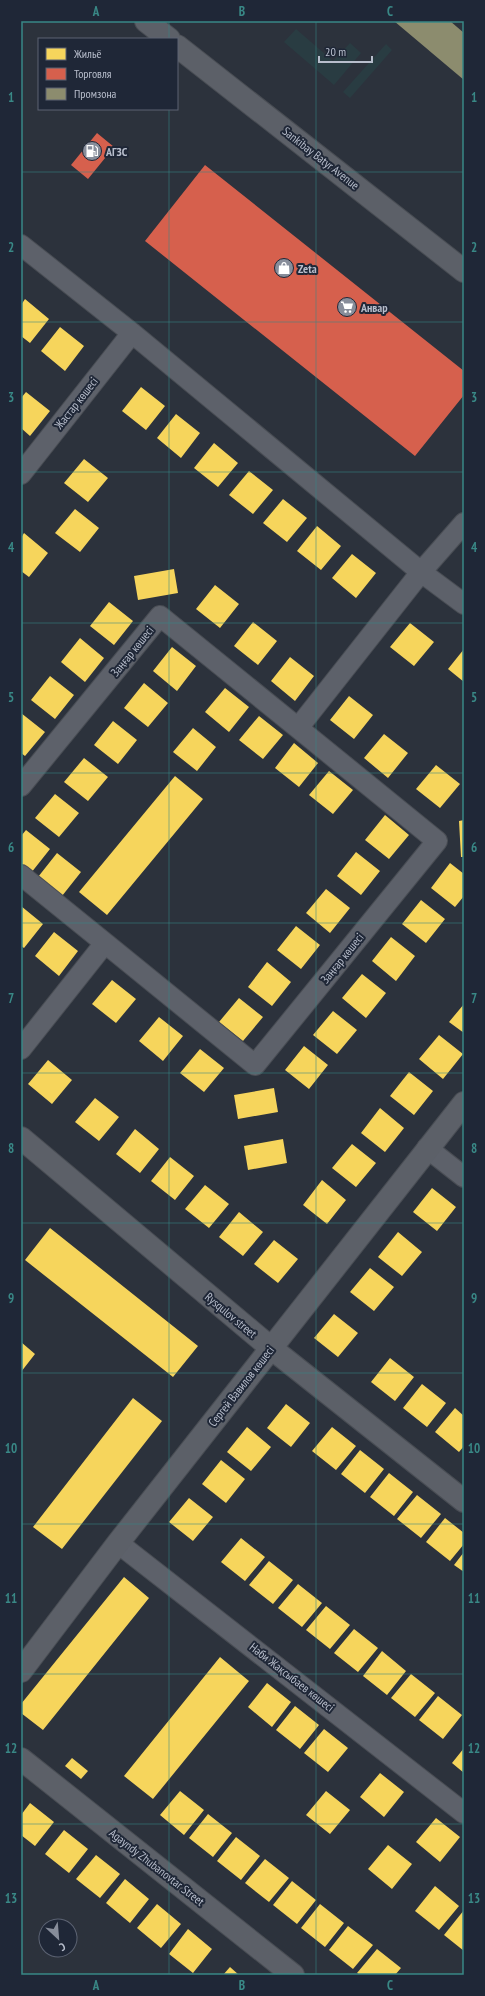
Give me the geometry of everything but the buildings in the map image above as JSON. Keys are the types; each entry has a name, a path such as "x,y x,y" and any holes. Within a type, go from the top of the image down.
{"street":[{"path":"146,21 168,38"},
{"name":"Sankibay Batyr Avenue","path":"178,47 464,271"},
{"path":"21,245 132,333 421,572 464,604"},
{"name":"Жастар көшесі","path":"21,474 132,333"},
{"path":"298,728 421,572 464,523"},
{"name":"Заңғар көшесі","path":"21,786 160,616 437,841 255,1065 21,875"},
{"path":"21,1048 105,943"},
{"name":"Сергей Вавилов көшесі","path":"21,1671 118,1543 427,1148 464,1103"},
{"name":"Rysqulov street","path":"21,1138 271,1348 464,1501"},
{"path":"427,1148 464,1177"},
{"name":"Нәби Жақсыбаев көшесі","path":"118,1543 464,1813"},
{"name":"Agayndy Zhubanovtar Street","path":"21,1759 293,1975"}],"shaded area":[{"path":"296,29 333,61 350,43 361,53 334,85 284,42"},
{"path":"386,44 392,50 350,98 343,92"}],"place":[{"name":"АГЗС","path":"92,151"},
{"name":"Zeta","path":"284,268"},
{"name":"Анвар","path":"347,307"}]}
